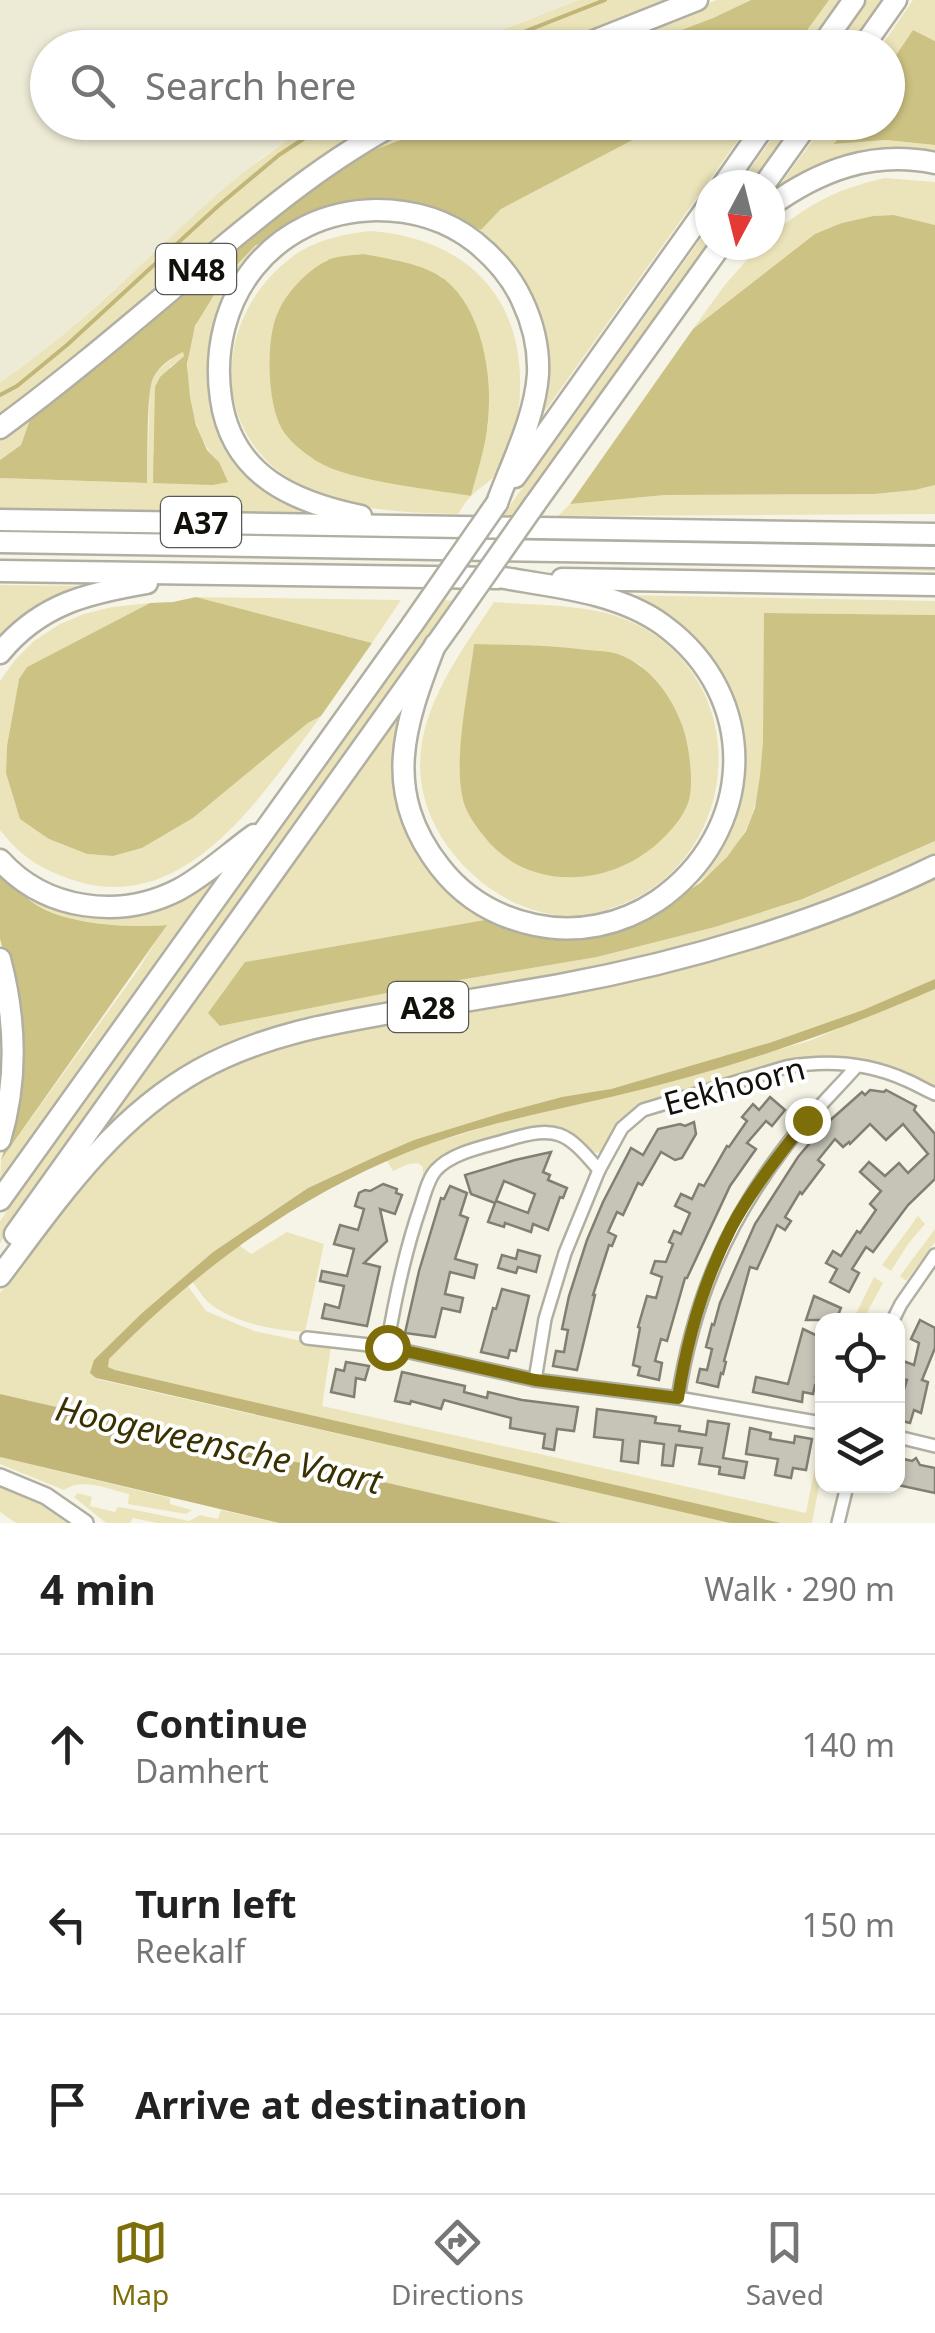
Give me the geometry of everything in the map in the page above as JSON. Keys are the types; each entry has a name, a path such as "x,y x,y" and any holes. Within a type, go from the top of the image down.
{"highway":[{"path":"622,30 698,0"},
{"path":"833,30 854,0"},
{"path":"875,30 896,0"},
{"name":"N48","path":"0,428 56,387 285,195 369,140"},
{"path":"733,170 754,140"},
{"path":"775,170 796,140"},
{"path":"785,195 827,172 857,163 887,159 935,163"},
{"path":"497,504 534,404 538,371 530,316 501,264 467,236 426,216 392,210 326,217 296,231 270,250 234,297 218,352 218,380 229,430 246,459 275,486 304,501 402,525 935,534"},
{"path":"0,1200 695,224"},
{"path":"0,1255 712,260"},
{"name":"A37","path":"0,520 402,525"},
{"path":"853,533 935,522"},
{"name":"A37","path":"0,542 935,556"},
{"name":"A37","path":"0,571 198,574"},
{"path":"0,654 24,628 68,602 99,591 198,574 935,586"},
{"path":"435,645 412,702 405,735 406,794 427,850 448,878 471,898 522,922 569,929 594,926 620,921 647,908 696,870 720,829 734,775 729,721 708,670 662,625 638,611 578,591 504,578"},
{"path":"0,860 25,882 52,897 79,905 126,907 180,889 268,826"},
{"name":"A28","path":"0,1276 54,1204 117,1131 154,1099 200,1070 240,1052 283,1035 344,1021 562,984 708,950 840,906 935,866"},
{"path":"0,960 8,991 14,1065 0,1140"}],"street":[{"name":"Eekhoorn","path":"535,1380 545,1319 565,1253 599,1170 622,1128 643,1110 786,1068 825,1062 891,1074 935,1094"},
{"path":"678,1398 684,1355 705,1288 732,1226 787,1144 857,1066"},
{"path":"387,1347 403,1265 427,1188 438,1168 466,1152 548,1132 572,1140 599,1170"},
{"path":"897,1313 935,1256"},
{"path":"308,1338 387,1347 535,1380 678,1398 815,1422"},
{"path":"905,1440 935,1446"},
{"path":"0,1477 46,1496 85,1523"},
{"path":"838,1523 844,1493"}],"shaded area":[{"path":"0,0 579,0 500,30 30,30 30,140 287,140 260,159 50,347 0,382"},
{"path":"579,0 676,0 599,30 502,30"},
{"path":"717,0 751,0 682,30 640,30"},
{"path":"751,0 829,0 807,30 682,30"},
{"path":"829,0 840,0 818,30 807,30"},
{"path":"867,0 892,0 871,30 846,30"},
{"path":"913,0 935,0 935,41 913,30 905,42 905,30 892,30"},
{"path":"913,30 935,41 935,145 886,140 905,140 905,42"},
{"path":"287,140 354,140 323,157 227,228 77,357 0,413 0,382 86,315"},
{"path":"382,140 401,140 339,163"},
{"path":"401,140 633,140 501,209 481,230 442,212 400,200 358,201 326,209 255,246 225,277 195,326 187,364 196,425 228,482 153,483 155,387 160,377 184,356 183,352 162,366 153,378 147,483 0,478 0,460 21,445 31,417 38,410 339,163"},
{"path":"633,140 738,140 717,170 695,170 695,200 535,425 524,283 513,264 481,230 501,209"},
{"path":"771,140 794,140 772,170 750,170"},
{"path":"813,140 838,140 835,144 886,140 935,145 935,158 902,156 785,193 785,178"},
{"path":"837,140 886,140 834,144"},
{"path":"885,178 935,182 935,225 894,215 842,223 693,329 747,260 785,260 785,224 851,187"},
{"path":"894,215 935,225 935,485 874,494 665,495 570,504 693,329 815,234 873,216"},
{"path":"371,231 434,245 459,259 481,277 511,325 520,389 512,441 500,470 471,496 458,514 370,508 307,489 262,455 244,428 234,399 232,368 237,337 249,307 267,280 310,246","holes":["391,259 442,277 484,358 488,426 471,496 361,477 319,463 292,290 326,260"]},
{"path":"276,237 232,288 226,435 314,514 0,510 0,478 147,483 150,383 154,374 178,353 183,352 184,356 170,367 153,452 219,462 205,444 194,415 188,376 190,344 207,304 224,278 255,247"},
{"path":"695,247 695,260 700,260 524,515 503,515"},
{"path":"363,254 416,265 435,274 468,307 482,344 489,384 485,440 471,496 367,479 329,467 288,438 277,418 270,370 271,336 279,310 293,289 319,265"},
{"path":"31,417 21,445 0,460 0,438"},
{"path":"935,485 935,514 558,516 570,504 665,495 874,494"},
{"path":"796,565 935,565 935,571 815,568"},
{"path":"0,585 85,586 0,641"},
{"path":"623,595 935,601 935,615 764,613 765,724 754,808 729,855 655,912 717,850 731,696 698,645"},
{"path":"196,597 401,600 372,643"},
{"path":"196,597 372,643 321,716 193,818 142,848 113,856 87,854 49,839 20,819 6,773 7,746 19,679 27,667 150,603"},
{"path":"444,600 462,602 0,1243 0,1221"},
{"path":"494,602 566,607 620,617 664,642 686,664 703,691 714,721 718,776 703,828 671,873 625,903 587,915 560,915 539,912 501,896 454,855 427,806 420,774 429,714 458,657","holes":["474,644 616,653 642,666 460,775"]},
{"path":"150,603 27,667 19,679 6,773 49,839 87,854 113,856 142,848 193,818 321,716 248,811 188,864 154,881 116,887 76,881 34,862 0,830 0,681 34,641 60,624 112,607"},
{"path":"764,613 935,615 935,841 803,899 715,927 597,957 220,1026 208,1013 245,962 496,918 512,926 655,912 700,883 727,857 746,831 755,808 763,742"},
{"path":"474,644 611,652 649,674 677,714 690,762 689,800 663,839 638,858 592,875 544,874 521,867 501,854 473,821 462,795 461,741"},
{"path":"404,708 403,809 496,918 245,962 220,1026 597,957 715,927 804,899 935,841 935,861 821,908 730,936 633,960 281,1026 212,1052 120,1116 92,1145"},
{"path":"224,869 0,1183 1,1160 166,925 118,925 67,917 39,906 14,885 139,913 178,902"},
{"path":"0,871 35,904 64,917 117,925 167,925 1,1160 12,1124 9,972 0,939"},
{"path":"935,878 935,979 772,1042 414,1140 379,1155 308,1188 213,1252 95,1360 97,1379 730,1523 562,1523 0,1394 0,1293 64,1205 129,1132 219,1070 320,1035 752,947 831,921"},
{"path":"935,979 935,989 856,1022 735,1064 456,1135 364,1171 247,1241 176,1297 109,1359 108,1367 115,1370 781,1523 730,1523 96,1378 90,1373 94,1360 213,1252 308,1188 414,1140 772,1042"},
{"path":"935,989 935,1085 857,1061 799,1060 645,1102 632,1111 598,1153 551,1128 458,1150 425,1181 423,1167 418,1163 393,1171 387,1161 516,1118 614,1096 809,1041"},
{"path":"918,1216 925,1224 891,1271 882,1265"},
{"path":"935,1229 935,1242 906,1281 900,1276"},
{"path":"287,1232 324,1244 305,1332 245,1322 210,1304 192,1281 239,1245 251,1254"},
{"path":"874,1277 883,1283 867,1313 856,1313"},
{"path":"187,1285 206,1311 254,1331 331,1347 322,1406 806,1513 815,1467 818,1493 812,1523 781,1523 108,1367 108,1359 140,1324"},
{"path":"0,1394 562,1523 279,1523 0,1457"},
{"path":"0,1457 170,1498 170,1504 192,1510 186,1514 128,1504 129,1494 96,1485 79,1484 64,1490 0,1464"},
{"path":"0,1485 36,1497 74,1523 16,1523 0,1512"},
{"path":"78,1493 92,1497 90,1506 115,1512 118,1507 189,1521 200,1515 218,1519 221,1510 278,1523 157,1523 133,1518 130,1523 106,1523 74,1497"}],"building":[{"path":"870,1090 886,1090 916,1106 914,1110 935,1134 935,1179 908,1205 873,1252 866,1247 852,1269 859,1273 849,1292 830,1282 837,1269 826,1263 833,1251 841,1256 876,1210 870,1204 881,1191 860,1172 869,1162 885,1176 899,1163 908,1173 928,1154 903,1124 886,1140 870,1124 843,1147 835,1139 818,1160 824,1165 785,1217 791,1221 785,1230 777,1225 757,1269 750,1267 718,1387 697,1382 700,1369 707,1370 712,1349 706,1347 712,1324 755,1224 798,1157 826,1124 862,1092 865,1095"},
{"path":"770,1097 785,1110 772,1126 766,1121 747,1143 756,1149 730,1186 685,1278 667,1341 661,1339 655,1361 662,1363 659,1380 638,1375 640,1367 633,1365 638,1327 647,1296 656,1298 662,1277 651,1273 655,1261 666,1262 674,1231 681,1234 690,1213 675,1206 681,1194 692,1199 699,1184 704,1186 747,1121 742,1117 753,1104 759,1110"},
{"path":"694,1122 696,1134 682,1158 675,1160 661,1152 642,1185 638,1183 623,1215 617,1212 608,1232 616,1236 609,1245 593,1295 577,1370 553,1366 556,1351 564,1352 568,1330 562,1329 587,1240 631,1148 643,1155 658,1129"},
{"path":"551,1152 543,1172 550,1175 548,1180 567,1188 548,1230 533,1224 531,1232 488,1222 495,1203 471,1194 465,1175","holes":["504,1181 535,1194 528,1213 496,1201"]},
{"path":"383,1184 402,1195 395,1214 380,1209 387,1241 364,1263 380,1267 367,1326 322,1318 325,1304 339,1308 344,1286 320,1281 322,1271 347,1276 354,1249 334,1244 340,1225 358,1230 364,1209 355,1206 359,1193"},
{"path":"450,1186 467,1193 460,1215 468,1218 455,1259 477,1265 474,1278 450,1272 445,1294 463,1298 460,1312 442,1308 435,1337 405,1333 441,1198"},
{"path":"518,1250 540,1256 536,1272 518,1267 516,1273 498,1268 502,1255 516,1259"},
{"path":"502,1289 529,1296 516,1351 510,1350 508,1358 481,1352"},
{"path":"814,1296 841,1308 839,1313 815,1313 815,1320 806,1320"},
{"path":"920,1320 935,1328 935,1348 922,1380 928,1382 921,1413 914,1410 910,1423 905,1422 905,1362 914,1365 919,1343 911,1339"},
{"path":"803,1329 815,1335 813,1394 803,1392 802,1402 753,1392 756,1377 788,1384"},
{"path":"346,1362 369,1366 365,1380 356,1378 354,1397 331,1392 336,1369 344,1371"},
{"path":"402,1372 465,1386 464,1392 487,1398 488,1392 578,1407 574,1431 557,1429 554,1450 543,1448 545,1434 510,1428 511,1418 444,1400 441,1409 395,1401"},
{"path":"597,1409 652,1416 656,1417 655,1423 706,1435 708,1421 729,1424 723,1458 747,1462 744,1478 719,1474 720,1467 699,1464 702,1448 676,1445 673,1466 662,1465 664,1444 640,1441 638,1463 621,1461 623,1440 594,1437"},
{"path":"750,1428 771,1433 770,1439 794,1443 795,1436 812,1439 806,1470 793,1468 791,1478 775,1475 778,1459 746,1454"},
{"path":"916,1458 920,1465 935,1468 935,1493 905,1487 905,1459"}],"waterway":[{"path":"529,30 605,0"},
{"path":"0,395 67,345 218,206 302,140"}],"route":[{"path":"387,1347 535,1380 678,1398 684,1355 705,1288 732,1226 807,1120"}],"water label":[{"name":"Hoogeveensche Vaart","path":"219,1444"}]}
